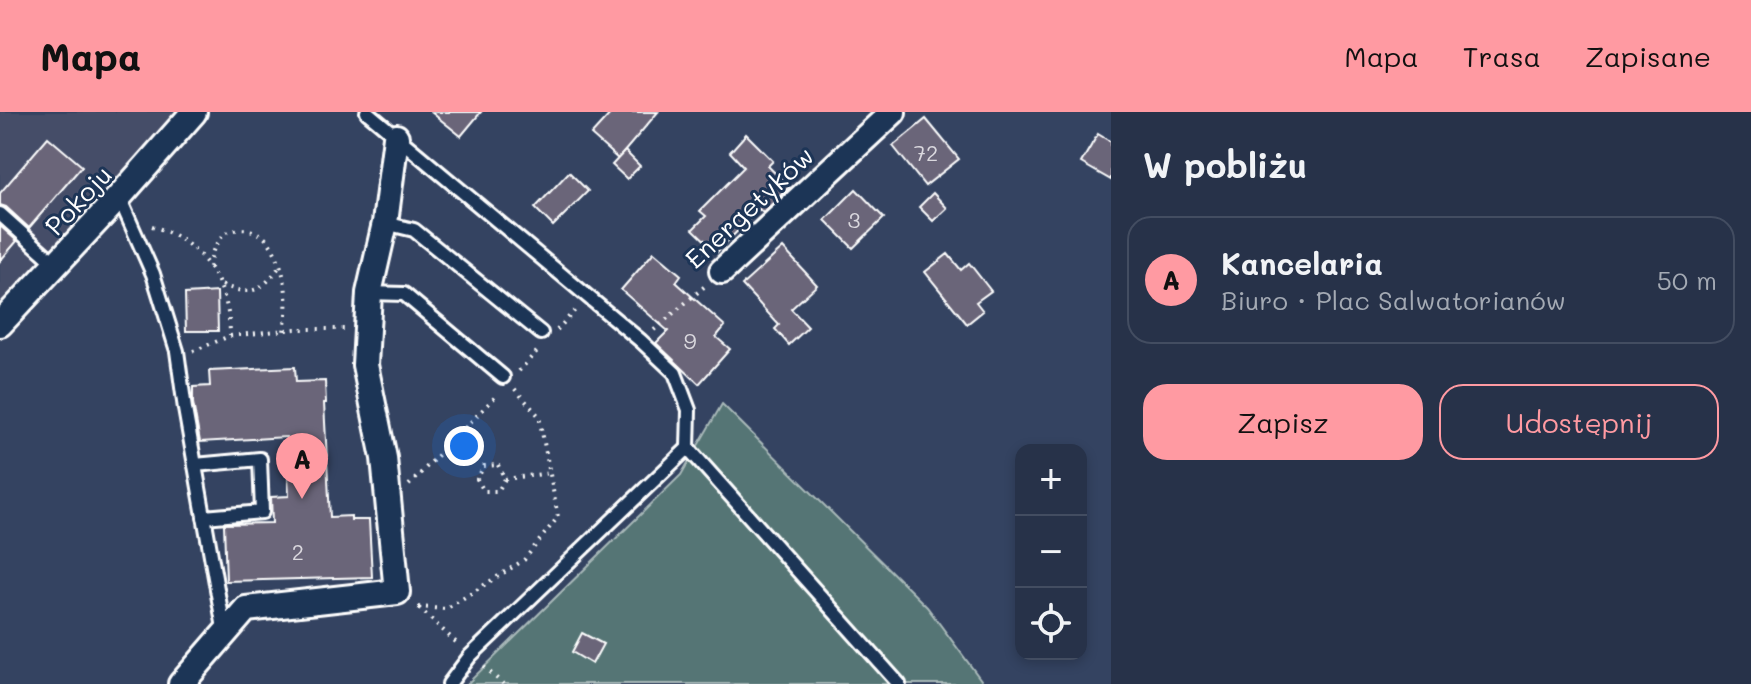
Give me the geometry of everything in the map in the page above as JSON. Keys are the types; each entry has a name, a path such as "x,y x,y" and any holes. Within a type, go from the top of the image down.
{"street":[{"name":"Pokoju","path":"0,324 194,112"},
{"name":"Energetyków","path":"722,271 893,112"},
{"path":"181,684 246,609 397,592 384,458 365,365 369,293 385,223 396,137"}],"lane":[{"path":"367,112 641,341 675,373 689,410 688,448 899,684"},
{"path":"119,197 153,274 177,351 225,634"},
{"path":"0,214 56,264"},
{"path":"385,223 414,230 541,333"},
{"path":"369,293 404,294 506,379"},
{"path":"449,684 470,656 688,448"},
{"path":"195,465 260,459 262,512 204,517"}],"path":[{"path":"144,223 170,232 201,256 220,284 230,315 230,336"},
{"path":"209,267 216,244 222,237 244,228 258,232 270,243 280,266 287,293 284,331"},
{"path":"220,284 252,292 262,287 280,266"},
{"name":"Energetyków","path":"641,341 722,271"},
{"path":"519,371 587,297"},
{"path":"178,359 230,336 329,328 367,330"},
{"path":"418,607 446,609 524,560 558,517 539,416 506,379"},
{"path":"388,507 498,393"},
{"path":"498,465 505,479 498,491 484,491 477,479 484,466 498,465"},
{"path":"505,479 550,473"},
{"path":"397,592 418,607 503,684"}],"shaded area":[{"path":"0,112 179,112 0,303"}],"green space":[{"path":"722,404 927,607 984,684 467,684 681,475"}],"building":[{"path":"431,112 481,112 461,136"},
{"path":"612,112 658,112 618,159 591,135"},
{"path":"926,119 959,159 925,186 893,146"},
{"path":"746,134 773,161 768,166 789,187 763,213 759,209 717,252 693,229 706,216 700,211 744,167 730,152"},
{"path":"1098,134 1111,142 1111,180 1081,163"},
{"path":"48,137 82,166 29,228 0,205 0,193"},
{"path":"625,151 640,166 627,179 612,165"},
{"path":"569,172 588,191 553,226 535,208"},
{"path":"856,189 884,218 853,248 825,220"},
{"path":"933,193 947,208 933,221 919,207"},
{"path":"0,226 17,241 0,261"},
{"path":"783,248 817,285 791,309 808,327 789,345 775,329 779,325 742,285"},
{"path":"654,252 681,275 676,282 725,326 716,337 730,349 699,384 656,343 668,331 621,290"},
{"path":"948,254 961,270 969,263 991,291 976,302 983,311 967,324 925,272"},
{"path":"217,292 218,331 186,331 185,294"},
{"path":"295,367 296,382 325,381 330,517 351,516 351,520 369,520 372,577 226,581 224,524 272,523 271,497 289,496 286,437 200,442 193,387 210,386 209,371"},
{"path":"582,633 603,644 592,664 572,652"}],"place":[{"name":"Kancelaria","path":"302,499"}]}
